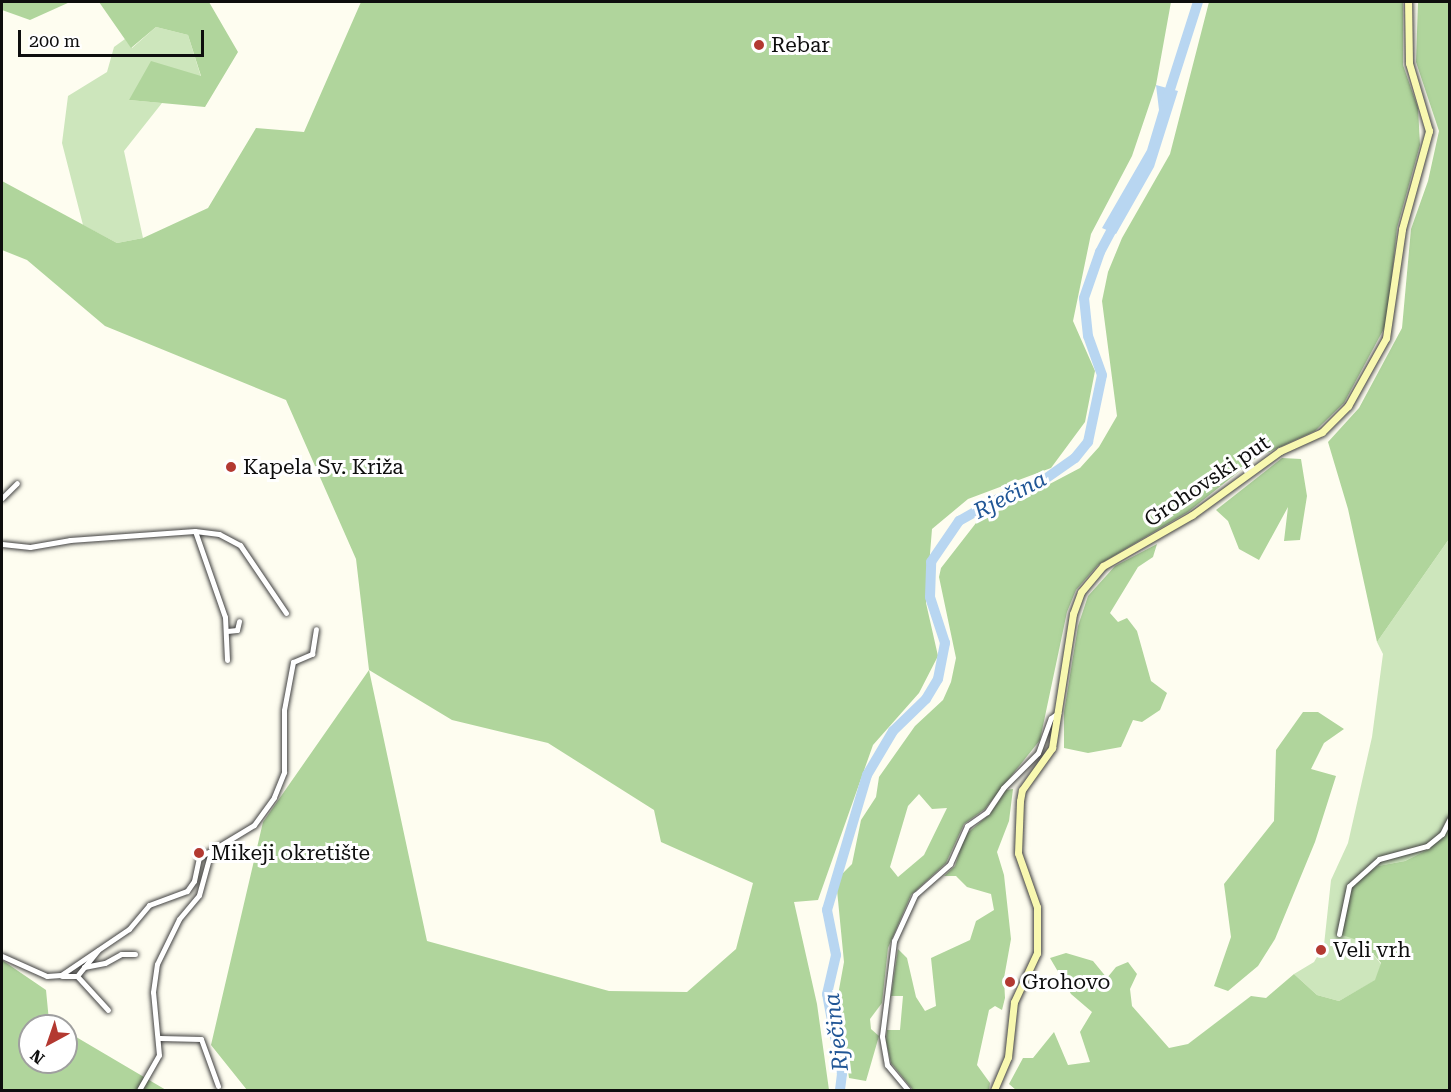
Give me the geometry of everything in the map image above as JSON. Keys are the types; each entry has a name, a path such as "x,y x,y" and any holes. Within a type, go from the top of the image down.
{"main road":[{"name":"Grohovski put","path":"994,1090 1008,1056 1014,1002 1037,953 1037,907 1018,853 1020,801 1022,790 1052,748 1073,614 1081,592 1094,574 1192,515 1280,451 1322,432 1348,406 1386,338 1402,229 1429,131 1409,63 1408,2"}],"street":[{"path":"2,498 16,483"},
{"path":"195,531 200,553 219,593 227,632 227,660"},
{"path":"2,544 30,547 70,540 195,531 228,537 240,545 286,613"},
{"path":"227,632 237,630 239,621"},
{"path":"61,975 129,929 149,905 187,891 194,881 199,857 254,825 274,797 284,772 284,710 293,662 312,654 316,629"},
{"path":"908,1090 887,1065 882,1036 894,941 915,895 950,864 967,826 987,812 1003,788 1038,753 1051,718 1058,714"},
{"path":"1338,934 1349,886 1379,859 1427,846 1442,834 1449,818"},
{"path":"139,1090 159,1055 160,1038 155,973 170,934 199,895 211,851"},
{"path":"77,976 99,948"},
{"path":"84,967 121,954 135,954"},
{"path":"2,956 47,976 77,976 108,1010"},
{"path":"160,1038 201,1039 218,1086"}],"green space":[{"path":"2,2 70,2 30,20 2,10"},
{"path":"99,2 209,2 238,52 205,107 129,100 151,61 201,76 188,35 156,27 131,48"},
{"path":"361,2 1171,2 1156,85 1132,156 1091,234 1073,321 1095,371 1085,422 1051,468 968,499 932,529 926,603 938,656 919,693 873,745 818,900 794,902 817,1004 829,1090 247,1090 211,1045 263,822 369,670 356,559 286,400 105,326 27,260 2,250 2,181 117,243 143,238 208,208 256,128 304,132","holes":["369,670 452,720 548,743 654,810 661,842 753,883 736,949 687,992 609,991 427,941"]},
{"path":"1209,2 1403,2 1403,65 1418,108 1420,145 1397,228 1387,323 1344,403 1315,431 1256,458 1188,512 1098,565 1076,590 1067,612 1040,740 985,809 964,824 946,863 911,895 888,948 882,1003 870,1019 871,1029 879,1036 866,1081 849,1078 838,995 844,962 837,890 840,876 852,864 861,820 876,797 879,777 915,726 943,700 951,682 956,658 939,577 941,568 976,523 1080,468 1099,447 1117,416 1102,301 1108,272 1122,238 1170,154","holes":["919,794 932,809 947,808 924,855 898,877 890,867 908,806"]},
{"path":"1418,2 1449,2 1449,539 1377,642 1348,509 1328,442 1359,408 1402,328 1411,229 1428,181 1439,131 1416,62"},
{"path":"156,27 188,35 201,77 129,100 162,103 124,151 143,238 117,243 83,225 62,143 68,96 107,72 114,47 125,39 132,48"},
{"path":"1282,458 1301,459 1307,496 1300,540 1284,541 1288,507 1259,560 1239,549 1228,521 1216,510"},
{"path":"1449,539 1449,826 1429,849 1405,861 1378,866 1347,889 1363,942 1381,964 1376,980 1339,1001 1317,995 1294,974 1314,962 1324,945 1331,880 1348,843 1372,737 1383,654 1377,642"},
{"path":"1157,544 1153,557 1138,567 1110,613 1118,622 1127,618 1137,631 1151,681 1167,693 1160,710 1142,722 1133,720 1121,747 1088,753 1064,748 1064,712 1078,626 1088,596 1115,566"},
{"path":"1303,712 1318,712 1344,729 1324,743 1311,769 1336,776 1315,842 1275,939 1258,966 1228,991 1214,986 1231,937 1224,884 1274,821 1276,750"},
{"path":"1013,789 1009,821 997,852 1004,875 1011,939 1004,978 1005,998 1002,1010 995,1006 989,1010 977,1065 990,1083 989,1090 913,1090 891,1063 886,1041 887,1030 900,1030 903,996 891,996 898,949 907,958 916,997 925,1011 936,1006 931,958 970,940 976,921 994,910 991,894 967,887 956,876 944,876 955,866 965,835 990,814 1006,790"},
{"path":"1449,826 1449,1090 1016,1090 1009,1084 1023,1058 1033,1058 1054,1032 1068,1065 1090,1062 1080,1032 1092,1012 1071,994 1050,958 1066,953 1093,961 1107,978 1116,967 1128,962 1137,974 1130,989 1132,1006 1169,1048 1188,1044 1251,996 1266,998 1294,974 1317,995 1339,1001 1375,980 1381,963 1363,942 1339,934 1347,889 1378,866 1405,861 1429,849"},
{"path":"2,960 46,990 48,1014 18,1014 18,1074 78,1074 78,1038 166,1090 2,1090"}],"water":[{"path":"1156,85 1178,91 1154,167 1116,234 1102,228 1147,150 1159,110"}],"waterway":[{"name":"Rječina","path":"1166,102 1198,2"},
{"name":"Rječina","path":"840,1090 842,1074 827,994 836,955 827,910 867,775 893,731 926,699 938,679 945,643 930,597 931,562 959,521 998,499 1038,484 1075,458 1088,442 1102,375 1088,336 1084,298 1100,252 1117,220"}],"place":[{"name":"Rebar","path":"759,45"},
{"name":"Kapela Sv. Križa","path":"231,467"},
{"name":"Mikeji okretište","path":"199,853"},
{"name":"Veli vrh","path":"1321,950"},
{"name":"Grohovo","path":"1010,982"}]}
